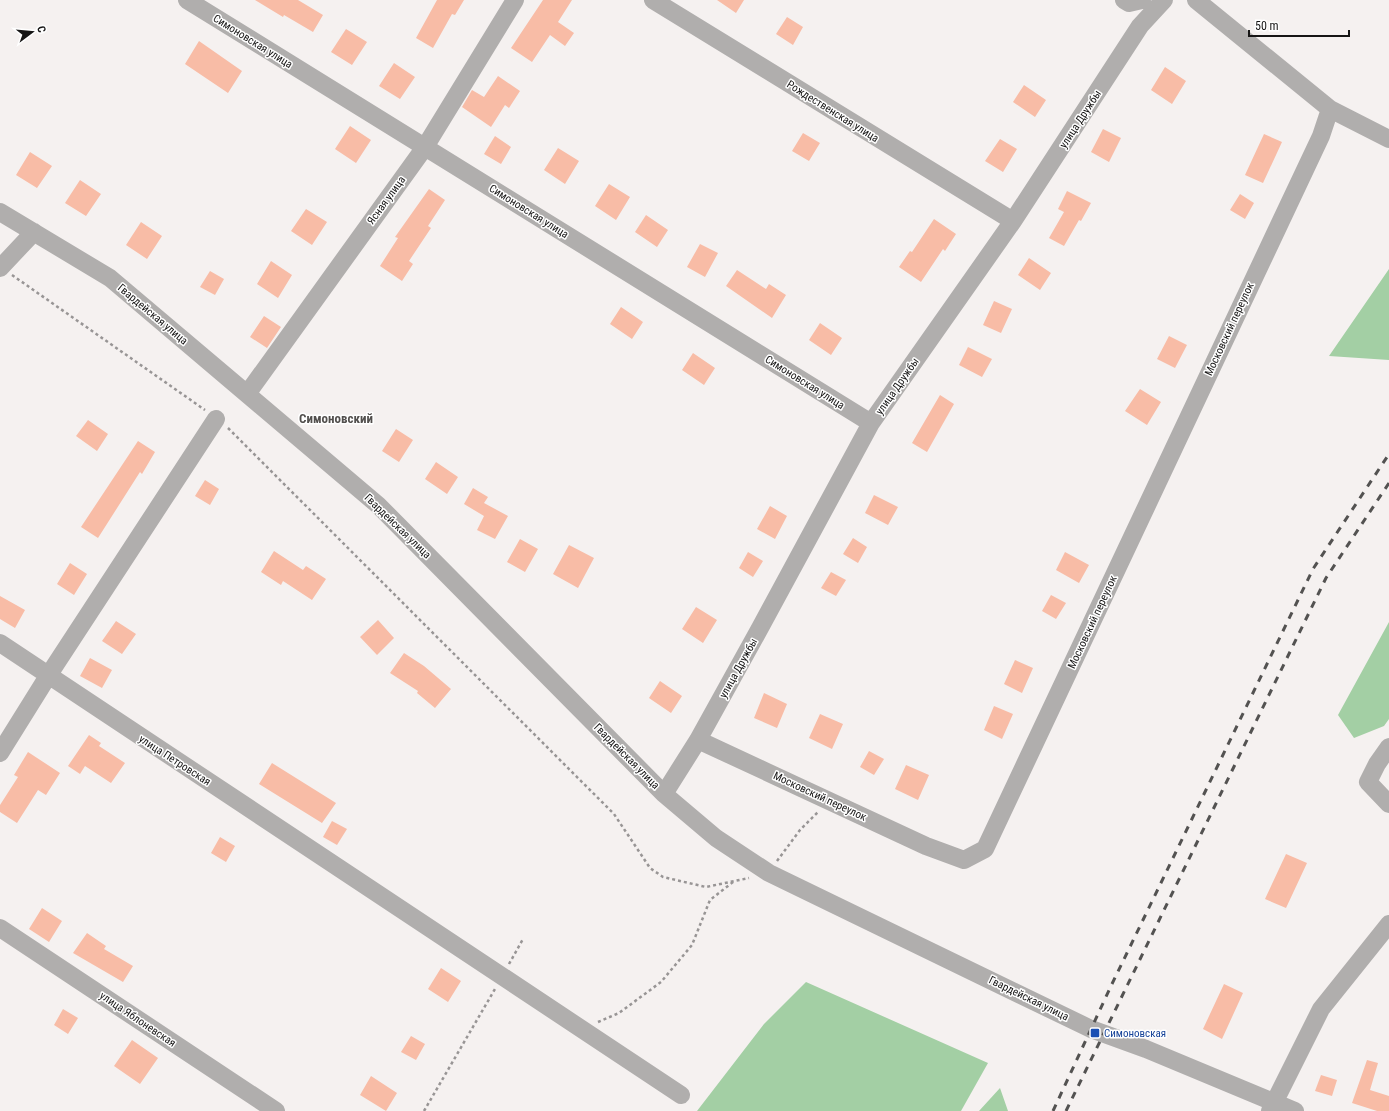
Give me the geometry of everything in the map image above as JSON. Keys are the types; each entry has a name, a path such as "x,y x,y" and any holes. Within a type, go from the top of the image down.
{"street":[{"name":"Симоновская улица","path":"187,0 871,423"},
{"name":"Ясная улица","path":"247,394 425,147 515,0"},
{"name":"Рождественская улица","path":"653,0 1012,221"},
{"path":"1124,0 1129,3 1142,0"},
{"name":"улица Дружбы","path":"664,794 698,740 871,423 1012,221 1140,26 1164,0"},
{"path":"1196,0 1330,109 1389,139"},
{"name":"Московский переулок","path":"698,740 926,846 964,860 985,849 1321,136 1330,109"},
{"name":"Гвардейская улица","path":"0,212 110,278 378,504 664,794 716,838 769,873 1091,1029 1146,1049 1272,1107 1295,1111"},
{"path":"1,268 34,232"},
{"path":"0,753 48,676 216,419"},
{"name":"улица Петровская","path":"0,643 681,1095"},
{"path":"1389,747 1377,764 1368,782 1389,804"},
{"path":"1272,1107 1321,1009 1389,924"},
{"name":"улица Яблоневская","path":"0,928 276,1111"}],"path":[{"path":"1,268 232,431 614,814 650,868 663,877 706,887 769,873 800,830 829,801"},
{"path":"582,1030 619,1013 661,982 692,945 710,900 735,880"},
{"path":"424,1111 523,939"}],"green space":[{"path":"1389,269 1389,360 1329,356"},
{"path":"1389,622 1389,719 1384,726 1354,738 1338,715"},
{"path":"806,982 988,1063 961,1111 697,1111 764,1024"},
{"path":"1000,1088 1008,1111 979,1111"}],"building":[{"path":"255,0 298,0 323,15 313,32 284,15 283,17"},
{"path":"437,0 464,0 455,15 452,14 433,48 416,38"},
{"path":"543,0 572,0 558,22 574,33 565,46 550,35 532,62 511,48"},
{"path":"717,0 744,0 736,13"},
{"path":"787,17 803,27 793,45 776,34"},
{"path":"346,29 367,42 352,65 331,52"},
{"path":"199,41 242,71 228,93 185,64"},
{"path":"394,63 415,77 400,99 379,86"},
{"path":"1165,67 1186,81 1172,104 1151,90"},
{"path":"498,76 520,91 509,108 505,105 491,127 462,107 472,90 484,97"},
{"path":"1024,85 1046,100 1035,117 1013,102"},
{"path":"350,126 371,140 356,163 335,149"},
{"path":"1103,129 1121,138 1109,162 1091,152"},
{"path":"803,133 820,143 809,161 792,151"},
{"path":"1264,134 1282,142 1263,183 1245,175"},
{"path":"495,136 511,147 501,164 484,154"},
{"path":"1000,139 1017,149 1003,172 985,161"},
{"path":"558,148 579,161 565,184 544,170"},
{"path":"30,152 52,166 37,188 16,175"},
{"path":"80,180 101,194 86,216 65,203"},
{"path":"609,184 630,197 616,220 595,206"},
{"path":"429,189 445,200 428,226 431,228 409,261 413,264 402,281 380,266 398,238 395,237"},
{"path":"1067,191 1091,203 1064,246 1049,238 1064,212 1058,209"},
{"path":"1240,194 1254,203 1245,219 1230,210"},
{"path":"306,209 327,222 312,245 291,231"},
{"path":"646,215 668,230 657,247 635,232"},
{"path":"934,219 956,234 945,251 943,249 921,282 899,267 910,251 912,252"},
{"path":"141,222 162,236 147,259 126,245"},
{"path":"700,244 718,253 705,277 687,267"},
{"path":"1029,258 1051,273 1040,290 1018,275"},
{"path":"271,261 292,275 278,298 257,284"},
{"path":"737,270 766,289 769,284 786,295 772,318 726,286"},
{"path":"210,271 224,279 215,295 200,287"},
{"path":"994,301 1012,309 1001,333 983,325"},
{"path":"621,307 643,322 632,339 610,324"},
{"path":"264,316 281,327 267,348 250,337"},
{"path":"820,323 842,338 831,355 809,340"},
{"path":"1169,336 1187,345 1175,368 1157,359"},
{"path":"968,347 992,359 982,377 959,365"},
{"path":"693,353 715,368 704,385 682,370"},
{"path":"1140,389 1161,402 1147,425 1125,411"},
{"path":"940,395 954,404 927,452 912,443"},
{"path":"88,420 108,434 97,451 76,436"},
{"path":"396,429 413,440 399,462 382,451"},
{"path":"138,441 155,452 142,474 140,472 98,538 81,527"},
{"path":"436,462 458,477 447,494 425,479"},
{"path":"205,480 219,489 210,505 195,496"},
{"path":"473,488 488,497 484,503 508,516 495,539 477,530 484,516 464,504"},
{"path":"874,495 898,507 888,525 865,513"},
{"path":"770,506 787,516 775,539 757,529"},
{"path":"853,538 867,547 858,563 843,554"},
{"path":"520,539 538,549 525,572 507,562"},
{"path":"569,545 594,558 578,588 553,574"},
{"path":"274,551 303,570 306,566 326,579 312,600 283,581 281,585 261,572"},
{"path":"748,552 763,561 753,577 739,568"},
{"path":"1065,552 1089,565 1079,583 1056,570"},
{"path":"70,563 87,574 74,595 57,584"},
{"path":"831,572 846,580 836,596 821,588"},
{"path":"1051,595 1066,603 1056,619 1042,611"},
{"path":"0,596 25,610 15,628 0,619"},
{"path":"696,607 717,620 703,643 682,629"},
{"path":"378,620 394,638 377,655 360,637"},
{"path":"116,621 136,634 122,654 102,641"},
{"path":"404,653 424,666 451,689 435,708 417,693 418,691 390,673"},
{"path":"90,658 112,670 102,688 80,676"},
{"path":"1015,660 1033,668 1022,693 1004,684"},
{"path":"660,681 682,696 671,713 649,698"},
{"path":"764,693 787,704 777,728 754,718"},
{"path":"994,706 1013,714 1002,739 984,730"},
{"path":"820,714 843,724 832,749 809,738"},
{"path":"89,735 101,743 99,746 125,763 111,783 85,766 80,774 68,766"},
{"path":"869,751 884,759 874,775 860,767"},
{"path":"28,752 60,773 46,795 38,790 17,823 0,812 0,805 18,777 14,775"},
{"path":"272,763 336,803 322,823 259,784"},
{"path":"906,765 929,775 918,800 895,789"},
{"path":"332,821 347,829 337,845 323,837"},
{"path":"220,837 235,846 226,862 211,853"},
{"path":"1286,854 1307,863 1286,908 1265,899"},
{"path":"42,908 62,921 49,942 29,929"},
{"path":"87,933 106,946 104,949 133,966 123,982 73,953"},
{"path":"441,968 461,981 448,1002 428,989"},
{"path":"1224,984 1243,993 1222,1039 1203,1029"},
{"path":"63,1009 78,1018 68,1034 54,1025"},
{"path":"411,1036 425,1044 416,1060 401,1052"},
{"path":"132,1040 158,1058 140,1084 114,1066"},
{"path":"1367,1060 1378,1063 1370,1090 1389,1096 1389,1111 1377,1111 1352,1103"},
{"path":"1321,1075 1337,1080 1332,1096 1315,1091"},
{"path":"371,1076 397,1093 386,1111 360,1095"}],"railway":[{"path":"1053,1111 1111,986 1313,569 1389,454"},
{"path":"1066,1111 1326,578 1389,483"}],"place":[{"name":"Симоновская","path":"1095,1033"}],"district":[{"name":"Симоновский","path":"336,418"}]}
